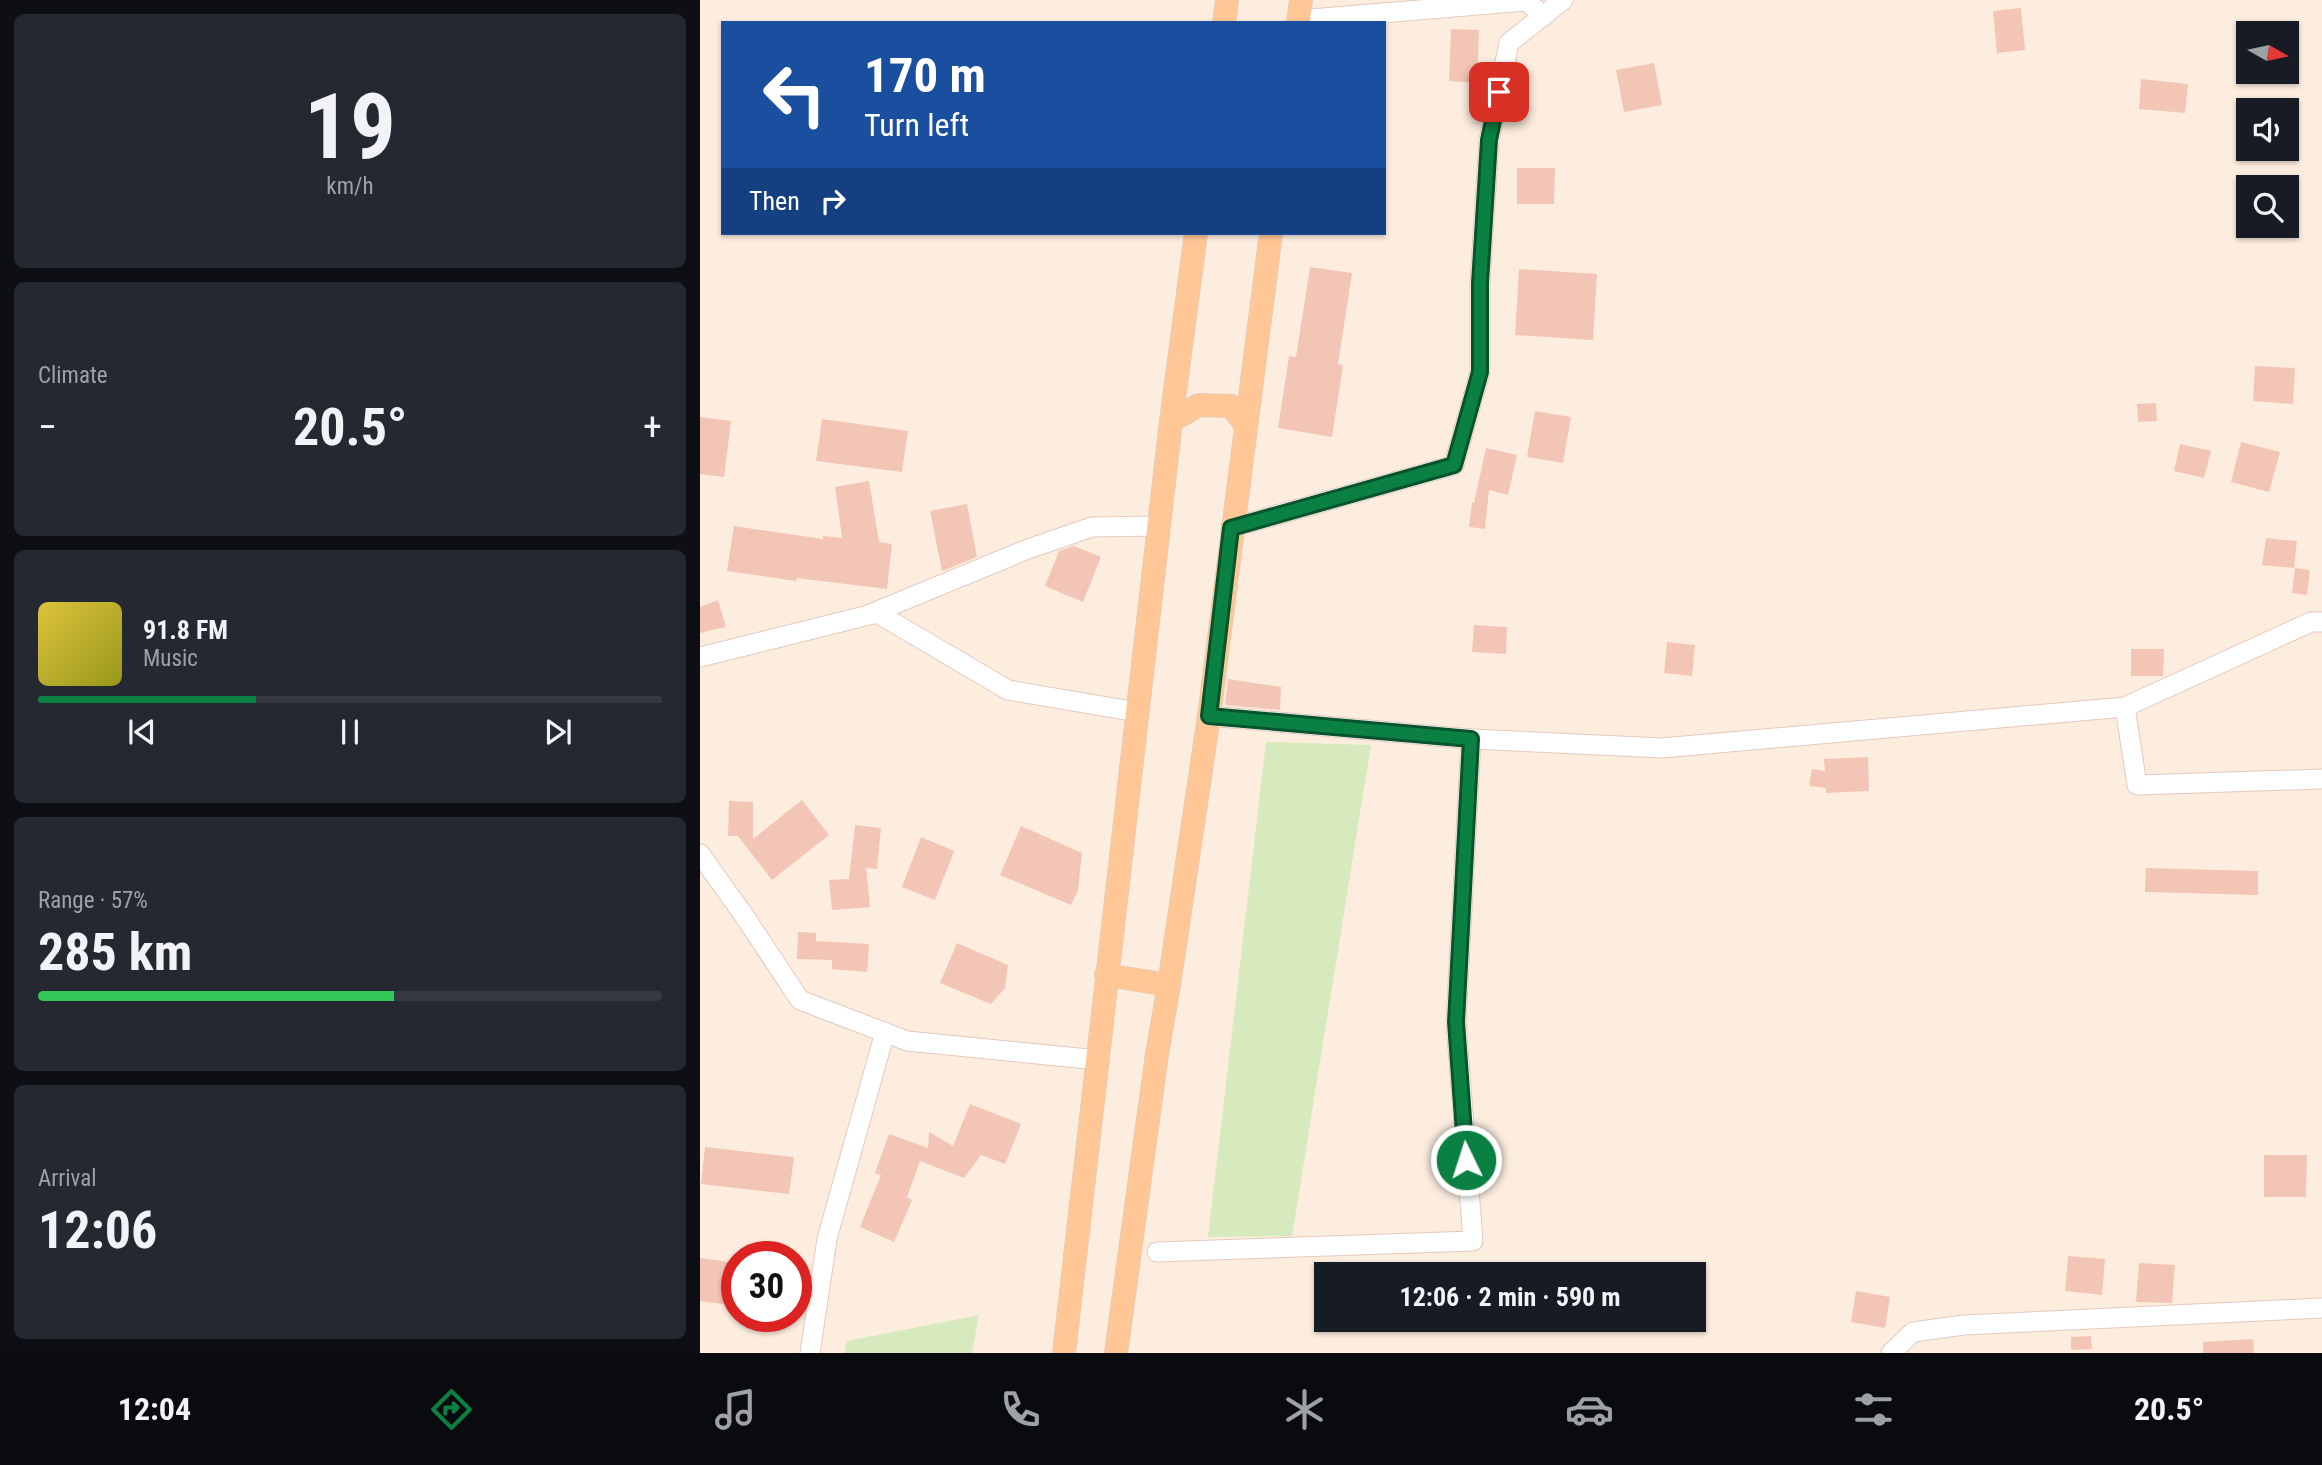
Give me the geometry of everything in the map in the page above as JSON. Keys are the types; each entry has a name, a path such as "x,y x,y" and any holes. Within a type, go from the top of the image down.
{"main road":[{"path":"1224,21 1227,0"},
{"path":"1064,1353 1171,421 1196,235"},
{"path":"1116,1353 1157,1054 1209,716 1270,235"},
{"path":"1171,421 1199,405 1209,405 1231,406 1245,424"},
{"path":"1107,975 1169,985"}],"street":[{"path":"1231,528 1454,465 1480,372 1480,283 1489,140 1509,43 1563,0"},
{"path":"1299,14 1527,1 1543,16"},
{"path":"867,616 1028,549 1093,527 1159,526"},
{"path":"700,657 877,613 1008,690 1137,712"},
{"path":"1209,716 1471,739 1662,748 2125,707 2311,622 2322,622"},
{"path":"2125,707 2137,785 2322,779"},
{"path":"1157,1252 1473,1241 1456,1022 1471,739"},
{"path":"700,855 745,916 800,1000 907,1041 1098,1059"},
{"path":"810,1353 827,1239 885,1032"},
{"path":"1891,1353 1913,1332 1964,1325 2322,1308"}],"green space":[{"path":"1266,742 1371,745 1292,1236 1208,1237"},
{"path":"979,1315 972,1353 845,1353 847,1341"}],"building":[{"path":"2021,8 2025,50 1997,53 1993,11"},
{"path":"1451,29 1479,30 1477,83 1449,81"},
{"path":"1654,63 1662,105 1624,112 1616,70"},
{"path":"2141,79 2188,84 2185,113 2139,109"},
{"path":"1517,168 1555,168 1554,204 1517,204"},
{"path":"1310,267 1352,273 1338,364 1343,365 1332,437 1278,428 1289,356 1296,357"},
{"path":"1519,269 1597,274 1593,340 1515,335"},
{"path":"2255,366 2295,368 2293,404 2253,401"},
{"path":"2156,403 2157,421 2138,422 2137,404"},
{"path":"1535,411 1571,417 1563,463 1527,457"},
{"path":"700,417 731,421 724,477 700,474"},
{"path":"822,419 908,431 902,472 816,461"},
{"path":"2241,442 2280,452 2269,492 2231,482"},
{"path":"2180,444 2211,451 2204,478 2174,471"},
{"path":"1486,448 1517,455 1508,495 1489,490 1485,529 1469,527 1472,502 1474,503"},
{"path":"869,481 879,542 892,544 887,589 797,578 796,581 727,571 734,526 823,539 823,536 842,538 835,487"},
{"path":"967,504 977,557 942,571 930,511"},
{"path":"2266,538 2297,541 2294,568 2262,565"},
{"path":"1074,546 1101,557 1083,602 1045,586 1059,551"},
{"path":"2295,568 2310,570 2307,595 2292,593"},
{"path":"718,600 726,627 700,633 700,607"},
{"path":"1474,625 1507,627 1506,654 1472,652"},
{"path":"1667,642 1695,645 1692,676 1664,673"},
{"path":"2131,649 2164,649 2163,676 2131,676"},
{"path":"1228,679 1281,687 1280,710 1225,705"},
{"path":"1868,757 1869,791 1826,793 1826,788 1809,786 1812,769 1825,771 1824,759"},
{"path":"802,800 829,835 772,880 738,836 728,836 729,801 753,802 753,839"},
{"path":"855,825 881,828 877,869 866,868 870,907 832,910 829,880 849,879"},
{"path":"1021,826 1082,853 1078,890 1071,905 1000,875"},
{"path":"921,837 954,851 935,900 902,887"},
{"path":"2146,868 2258,871 2258,895 2145,892"},
{"path":"798,932 816,933 816,941 869,944 867,972 832,969 832,960 797,959"},
{"path":"957,943 1008,965 1005,988 991,1004 940,983"},
{"path":"970,1104 1021,1124 1005,1164 981,1155 964,1178 920,1161 907,1197 912,1200 894,1242 860,1227 881,1175 875,1173 889,1134 928,1148 929,1132 953,1146"},
{"path":"705,1147 794,1157 789,1194 701,1184"},
{"path":"2264,1155 2307,1155 2306,1197 2264,1197"},
{"path":"2068,1256 2105,1259 2102,1295 2065,1291"},
{"path":"700,1258 721,1261 721,1304 700,1301"},
{"path":"2139,1263 2175,1265 2172,1303 2136,1302"},
{"path":"1856,1291 1890,1297 1885,1328 1851,1322"},
{"path":"2091,1336 2092,1349 2071,1350 2071,1337"},
{"path":"2253,1339 2254,1353 2203,1353 2203,1342"}],"route":[{"path":"1466,1160 1456,1022 1471,739 1209,716 1231,528 1454,465 1480,372 1480,283 1489,140 1499,92"}]}
